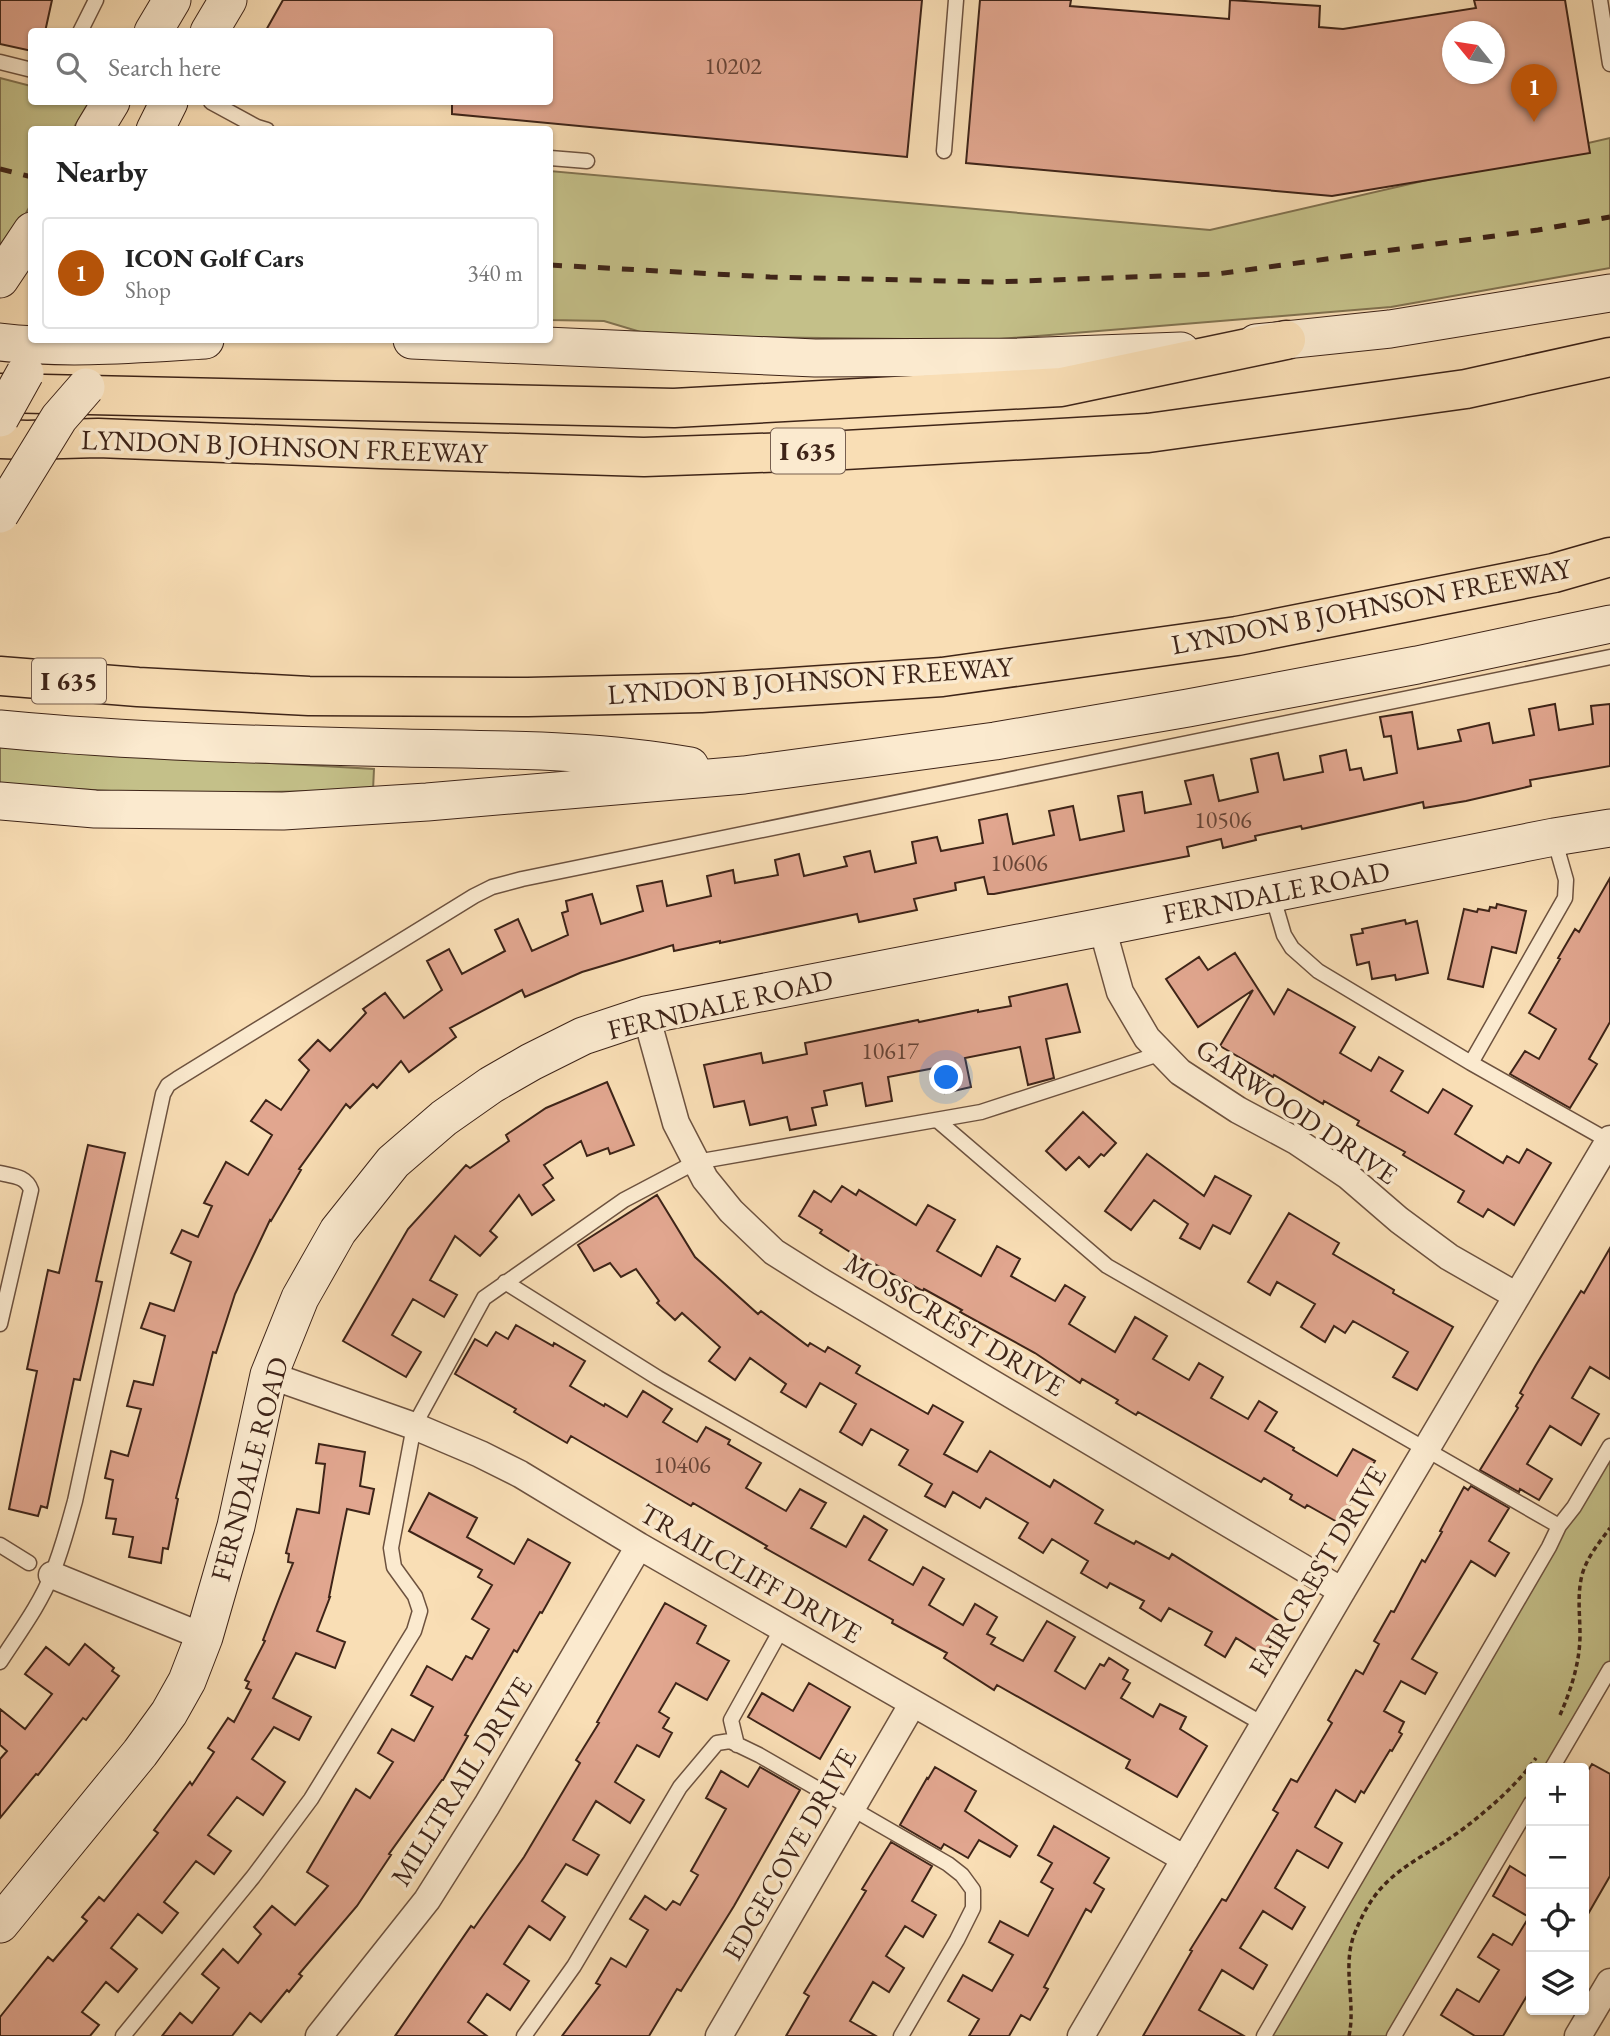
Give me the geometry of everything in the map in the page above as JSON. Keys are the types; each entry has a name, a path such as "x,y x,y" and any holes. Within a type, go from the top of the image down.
{"highway":[{"path":"27,363 674,408 1061,387 1286,340"},
{"name":"LYNDON B JOHNSON FREEWAY","path":"0,439 98,438 644,457 845,450 1148,433 1466,389 1610,357"},
{"name":"LYNDON B JOHNSON FREEWAY","path":"0,676 309,696 701,693 942,677 1237,636 1554,573 1610,557"}],"main road":[{"path":"155,28 172,0"},
{"path":"211,28 228,0"},
{"path":"96,126 109,105"},
{"path":"157,126 168,105"},
{"path":"479,343 815,358 1018,357 1149,352 1390,329 1610,293"},
{"path":"0,342 27,363 144,343"},
{"path":"0,514 59,418 103,367 148,343"},
{"path":"0,418 27,363"},
{"path":"0,801 95,809 283,811 427,802 744,775 995,741 1174,710 1610,624"},
{"path":"0,729 64,735 269,745 554,751 653,759 744,775"},
{"name":"FERNDALE ROAD","path":"0,1924 140,1753 169,1713 187,1681 204,1637 236,1526 270,1375 300,1298 338,1231 393,1162 444,1118 491,1085 583,1036 646,1015 1610,828"}],"street":[{"name":"GARWOOD DRIVE","path":"1102,928 1120,992 1147,1038 1180,1072 1238,1110 1296,1141 1348,1176 1399,1220 1449,1257 1517,1296"},
{"name":"MOSSCREST DRIVE","path":"646,1015 676,1123 705,1179 731,1211 774,1252 1342,1591"},
{"name":"FAIRCREST DRIVE","path":"1081,2036 1610,1140"},
{"name":"TRAILCLIFF DRIVE","path":"270,1375 414,1426 520,1474 639,1546 1185,1859"},
{"name":"MILLTRAIL DRIVE","path":"319,2036 427,1900 487,1805 639,1546"},
{"path":"41,1569 204,1637"},
{"name":"EDGECOVE DRIVE","path":"719,2036 913,1703"},
{"path":"1578,2036 1610,1982"}],"lane":[{"path":"82,28 96,0"},
{"path":"944,151 956,0"},
{"path":"1600,0 1610,64"},
{"path":"0,62 28,69"},
{"path":"217,105 255,126"},
{"path":"553,158 587,161"},
{"path":"0,1662 35,1608 41,1569 75,1501 163,1094 168,1085 177,1079 492,887 1610,657"},
{"path":"1471,1063 1564,898 1566,880 1554,837"},
{"path":"1272,893 1284,935 1292,948 1318,971 1471,1063 1610,1140"},
{"path":"123,2036 253,1877 311,1799 414,1631 419,1611 415,1596 394,1567 391,1548 414,1426 484,1298 624,1200 696,1162 981,1112 1162,1054"},
{"path":"937,1120 1107,1266 1559,1526"},
{"path":"0,1173 20,1177 28,1182 31,1190 0,1325"},
{"path":"505,1282 658,1378 1263,1724"},
{"path":"1264,2036 1559,1526 1574,1507 1610,1446"},
{"path":"0,1545 41,1569"},
{"path":"737,1745 731,1720 782,1628"},
{"path":"1555,1763 1610,1669"},
{"path":"524,2036 574,1966 680,1787 717,1743 730,1741 759,1755 947,1864 962,1875 974,1890 973,1908 901,2036"},
{"path":"1394,2036 1526,1812"}],"path":[{"path":"1559,1717 1570,1690 1578,1655 1579,1591 1582,1576 1593,1551 1610,1528"},
{"path":"1349,2036 1352,2015 1349,1987 1353,1937 1373,1898 1387,1880 1403,1867 1463,1829 1499,1798 1538,1754"}],"shaded area":[{"path":"0,78 28,85 28,105 87,105 75,126 28,126 28,210 0,261"},
{"path":"1610,138 1610,268 1391,307 987,340 654,336 604,321 553,320 553,171 1210,230"},
{"path":"0,747 374,769 373,790 167,794 0,785"},
{"path":"1610,1440 1610,1661 1551,1763 1526,1763 1526,1805 1392,2036 1257,2036"}],"building":[{"path":"0,0 52,0 46,28 28,28 28,50 0,44"},
{"path":"283,0 922,0 907,157 452,114 452,105 553,105 553,28 267,28"},
{"path":"980,0 1071,0 1070,6 1229,19 1230,0 1320,6 1319,27 1343,29 1476,8 1474,0 1565,0 1590,153 1332,196 966,163"},
{"path":"1555,704 1559,730 1593,724 1591,706 1610,704 1610,766 1530,780 1531,786 1466,801 1424,808 1423,802 1302,829 1301,826 1255,836 1256,840 1223,848 1221,839 1187,847 1189,856 994,894 988,894 984,877 955,883 956,890 914,899 917,910 859,922 857,914 674,951 673,945 582,972 525,997 522,990 450,1028 456,1037 409,1072 401,1061 377,1088 373,1084 350,1108 346,1104 299,1169 301,1170 270,1220 235,1294 216,1353 213,1352 176,1498 178,1499 168,1549 163,1548 161,1563 129,1557 133,1537 113,1534 116,1519 106,1518 113,1480 105,1478 111,1451 128,1456 141,1409 127,1406 134,1381 153,1385 165,1336 141,1328 150,1303 174,1311 191,1262 171,1253 182,1230 198,1237 212,1206 204,1203 226,1162 248,1175 272,1135 251,1121 266,1100 281,1110 309,1070 299,1060 318,1040 330,1051 366,1013 363,1009 385,993 404,1018 442,990 427,961 449,949 462,974 505,951 495,930 518,919 532,951 568,935 562,913 568,911 566,901 592,894 601,924 643,911 637,886 662,881 667,906 711,896 707,876 733,870 735,883 778,875 775,860 799,854 804,876 847,866 844,857 870,851 875,872 916,863 912,842 937,837 941,851 983,843 979,820 1007,814 1013,844 1054,835 1049,811 1073,806 1080,840 1124,831 1118,796 1142,792 1145,813 1191,804 1185,781 1213,775 1219,801 1258,792 1251,759 1278,753 1284,780 1323,772 1320,756 1346,750 1350,770 1361,768 1364,780 1397,773 1391,736 1384,737 1380,717 1412,712 1418,749 1461,741 1458,730 1489,723 1493,743 1534,735 1529,709"},
{"path":"1610,878 1610,1022 1589,1059 1597,1064 1570,1108 1510,1074 1525,1051 1539,1059 1556,1029 1529,1013 1575,929 1579,932"},
{"path":"1497,904 1526,911 1516,953 1492,947 1483,987 1448,979 1464,909 1489,911 1490,907 1496,908"},
{"path":"1405,920 1406,924 1417,921 1428,973 1396,980 1395,975 1372,979 1369,962 1357,965 1351,935 1363,933 1362,929"},
{"path":"1235,953 1274,1014 1288,989 1355,1027 1340,1053 1371,1071 1379,1057 1403,1071 1391,1091 1428,1113 1443,1089 1472,1106 1455,1134 1503,1163 1507,1156 1519,1163 1527,1149 1551,1163 1514,1225 1488,1209 1483,1217 1458,1202 1464,1191 1403,1155 1405,1152 1357,1125 1359,1121 1324,1101 1323,1104 1220,1046 1253,990 1198,1027 1166,979 1199,957 1208,970"},
{"path":"1067,984 1080,1032 1046,1039 1054,1078 1028,1085 1020,1047 965,1058 971,1087 945,1093 940,1067 888,1077 892,1101 866,1106 862,1083 824,1091 827,1105 812,1108 816,1125 790,1130 787,1117 750,1125 744,1101 714,1107 704,1065 761,1053 763,1063 807,1054 805,1043 918,1020 919,1022 1011,1006 1009,997"},
{"path":"607,1082 634,1145 610,1154 608,1148 587,1156 581,1141 544,1165 553,1178 543,1185 554,1200 532,1215 519,1195 490,1231 497,1237 480,1256 455,1236 430,1280 457,1295 444,1317 413,1299 392,1335 421,1352 406,1377 343,1341 408,1229 466,1165 470,1168 509,1141 506,1135 546,1108"},
{"path":"1083,1112 1116,1143 1089,1167 1079,1157 1066,1170 1046,1151"},
{"path":"88,1145 125,1153 96,1281 102,1282 80,1380 74,1379 47,1508 41,1506 38,1516 9,1509 37,1371 27,1369 48,1270 59,1273"},
{"path":"1147,1154 1204,1196 1215,1176 1251,1196 1230,1234 1213,1225 1200,1249 1180,1238 1188,1224 1154,1200 1131,1230 1105,1211"},
{"path":"842,1186 856,1195 859,1190 916,1225 928,1205 955,1220 937,1251 981,1276 997,1246 1020,1259 1011,1276 1055,1301 1065,1285 1085,1297 1069,1324 1115,1352 1135,1317 1167,1336 1153,1359 1189,1380 1199,1363 1223,1377 1211,1398 1248,1419 1259,1401 1277,1412 1265,1431 1337,1476 1353,1449 1375,1461 1339,1523 1290,1499 1292,1495 1264,1478 1261,1482 1138,1412 1136,1415 1116,1403 1118,1400 1082,1379 1080,1383 1035,1353 924,1289 923,1291 871,1262 869,1264 820,1233 822,1230 799,1216 814,1191 831,1202"},
{"path":"657,1195 695,1257 758,1314 761,1311 808,1346 810,1343 825,1352 828,1347 860,1366 856,1373 928,1414 933,1405 963,1422 944,1454 977,1472 990,1451 1050,1487 1054,1480 1103,1510 1095,1523 1169,1559 1172,1554 1284,1624 1265,1656 1236,1638 1225,1657 1205,1645 1212,1632 1169,1608 1161,1621 1140,1608 1144,1601 1110,1583 1107,1588 1081,1573 1088,1561 1052,1539 1043,1553 1019,1538 1028,1523 986,1498 980,1508 953,1492 945,1507 925,1496 932,1484 899,1465 908,1450 871,1429 862,1445 840,1432 856,1404 820,1383 806,1407 781,1392 786,1384 750,1358 735,1380 709,1361 720,1347 682,1313 675,1320 657,1303 659,1301 636,1269 621,1277 610,1263 594,1271 578,1245"},
{"path":"1289,1213 1339,1243 1333,1254 1394,1290 1393,1293 1453,1327 1417,1390 1393,1377 1408,1352 1353,1321 1345,1333 1334,1326 1325,1342 1301,1327 1315,1304 1277,1282 1270,1295 1248,1282"},
{"path":"1610,1248 1610,1379 1590,1367 1572,1398 1599,1414 1581,1445 1550,1426 1527,1464 1552,1479 1539,1500 1480,1470 1518,1408 1516,1406 1523,1395 1520,1393 1536,1365"},
{"path":"516,1325 585,1361 570,1386 604,1406 605,1404 627,1417 643,1391 672,1409 663,1422 697,1442 706,1427 730,1440 728,1444 761,1463 746,1488 786,1511 800,1489 826,1503 811,1528 846,1547 864,1516 887,1530 869,1560 913,1585 923,1567 944,1579 929,1605 963,1625 975,1604 997,1617 987,1634 995,1638 991,1644 1023,1661 1047,1621 1075,1637 1055,1671 1085,1689 1100,1664 1104,1666 1109,1658 1128,1670 1123,1679 1130,1683 1121,1698 1153,1717 1160,1704 1186,1717 1180,1729 1207,1746 1177,1797 1126,1768 1130,1760 997,1685 994,1690 944,1658 947,1653 765,1548 767,1546 693,1503 691,1506 571,1436 567,1443 514,1412 516,1409 455,1374 475,1339 487,1346 496,1332 508,1339"},
{"path":"319,1444 365,1452 360,1486 374,1489 369,1514 347,1509 330,1597 317,1631 345,1642 335,1668 296,1653 273,1698 311,1717 299,1740 274,1727 252,1759 285,1782 263,1815 237,1797 208,1835 231,1851 214,1874 196,1861 164,1902 178,1913 162,1933 138,1914 111,1948 137,1969 118,1992 106,1982 82,2012 99,2025 90,2036 0,2036 0,2017 48,1957 53,1961 87,1921 82,1917 99,1897 104,1901 158,1833 154,1830 190,1782 192,1785 214,1752 208,1748 228,1718 234,1722 251,1690 246,1688 249,1682 245,1680 265,1641 263,1640 293,1563 288,1562 289,1554 286,1553 297,1509 319,1513 325,1464 316,1463"},
{"path":"1471,1486 1509,1508 1489,1541 1509,1553 1495,1576 1471,1561 1412,1659 1437,1673 1425,1694 1401,1681 1384,1711 1404,1722 1399,1732 1402,1734 1392,1751 1390,1750 1364,1793 1361,1791 1355,1802 1336,1790 1315,1827 1342,1843 1328,1868 1297,1850 1275,1888 1305,1907 1292,1929 1263,1911 1240,1948 1267,1965 1253,1989 1222,1970 1199,2010 1244,2036 1143,2036 1192,1951 1190,1950 1222,1899 1226,1901 1278,1813 1273,1810 1291,1779 1297,1782 1332,1723 1328,1720 1356,1670 1363,1674 1379,1644 1374,1641 1391,1611 1394,1612 1422,1560 1425,1562 1464,1487 1468,1490"},
{"path":"429,1493 477,1518 467,1537 514,1564 528,1539 570,1563 517,1652 514,1650 465,1735 468,1736 443,1780 389,1854 391,1855 357,1906 299,1974 302,1976 289,1992 287,1990 261,2022 250,2013 232,2036 162,2036 180,2013 192,2023 219,1988 202,1974 223,1949 238,1963 261,1934 254,1927 272,1906 295,1925 328,1886 307,1872 356,1789 370,1798 393,1762 378,1753 392,1729 414,1741 433,1707 411,1695 427,1666 452,1680 466,1656 472,1659 489,1629 472,1619 492,1585 478,1577 482,1570 409,1531"},
{"path":"665,1603 706,1626 697,1643 729,1661 707,1700 676,1683 659,1712 669,1718 663,1728 672,1733 659,1757 637,1745 615,1782 644,1800 630,1823 596,1801 573,1840 599,1855 587,1875 566,1864 542,1901 565,1917 550,1940 529,1926 504,1964 529,1981 510,2010 487,1994 468,2022 487,2036 395,2036 471,1926 474,1928 524,1857 580,1763 576,1760"},
{"path":"85,1644 114,1668 112,1671 119,1676 86,1720 83,1718 0,1818 0,1759 7,1751 0,1745 0,1709 25,1729 52,1694 25,1674 46,1647 69,1665"},
{"path":"809,1683 850,1707 820,1759 748,1717 762,1693 793,1711"},
{"path":"1592,1764 1610,1774 1610,1876 1589,1912 1589,1826 1589,1769"},
{"path":"760,1767 800,1790 734,1906 681,1991 677,1989 649,2036 562,2036 600,1985 596,1983 611,1958 626,1967 648,1930 630,1919 645,1896 666,1910 673,1901 680,1905 698,1875 691,1871 726,1809 706,1798 721,1771 748,1787"},
{"path":"935,1767 976,1791 965,1811 1017,1846 1010,1857 979,1840 968,1858 944,1844 941,1849 900,1825"},
{"path":"1054,1826 1109,1858 1094,1883 1104,1889 1091,1912 1086,1909 1044,1987 1048,1989 1030,2020 1021,2015 1009,2036 969,2036 979,2019 948,2001 963,1975 992,1991 1013,1955 989,1942 1000,1921 1028,1936 1053,1889 1041,1882 1052,1863 1038,1855"},
{"path":"891,1842 932,1866 912,1901 936,1915 923,1937 905,1926 886,1956 904,1968 889,1992 873,1982 850,2021 876,2036 786,2036 809,1996 804,1993 866,1891 862,1889"},
{"path":"1510,1866 1526,1876 1526,1915 1493,1896"},
{"path":"1526,1922 1526,1997 1503,2036 1475,2036 1441,2015 1457,1989 1479,2002 1499,1970 1478,1957 1493,1934 1512,1945"}],"railway":[{"path":"0,169 28,176"},
{"path":"553,265 770,277 995,282 1217,274 1538,230 1610,217"}],"place":[{"name":"ICON Golf Cars","path":"1534,122"}]}
